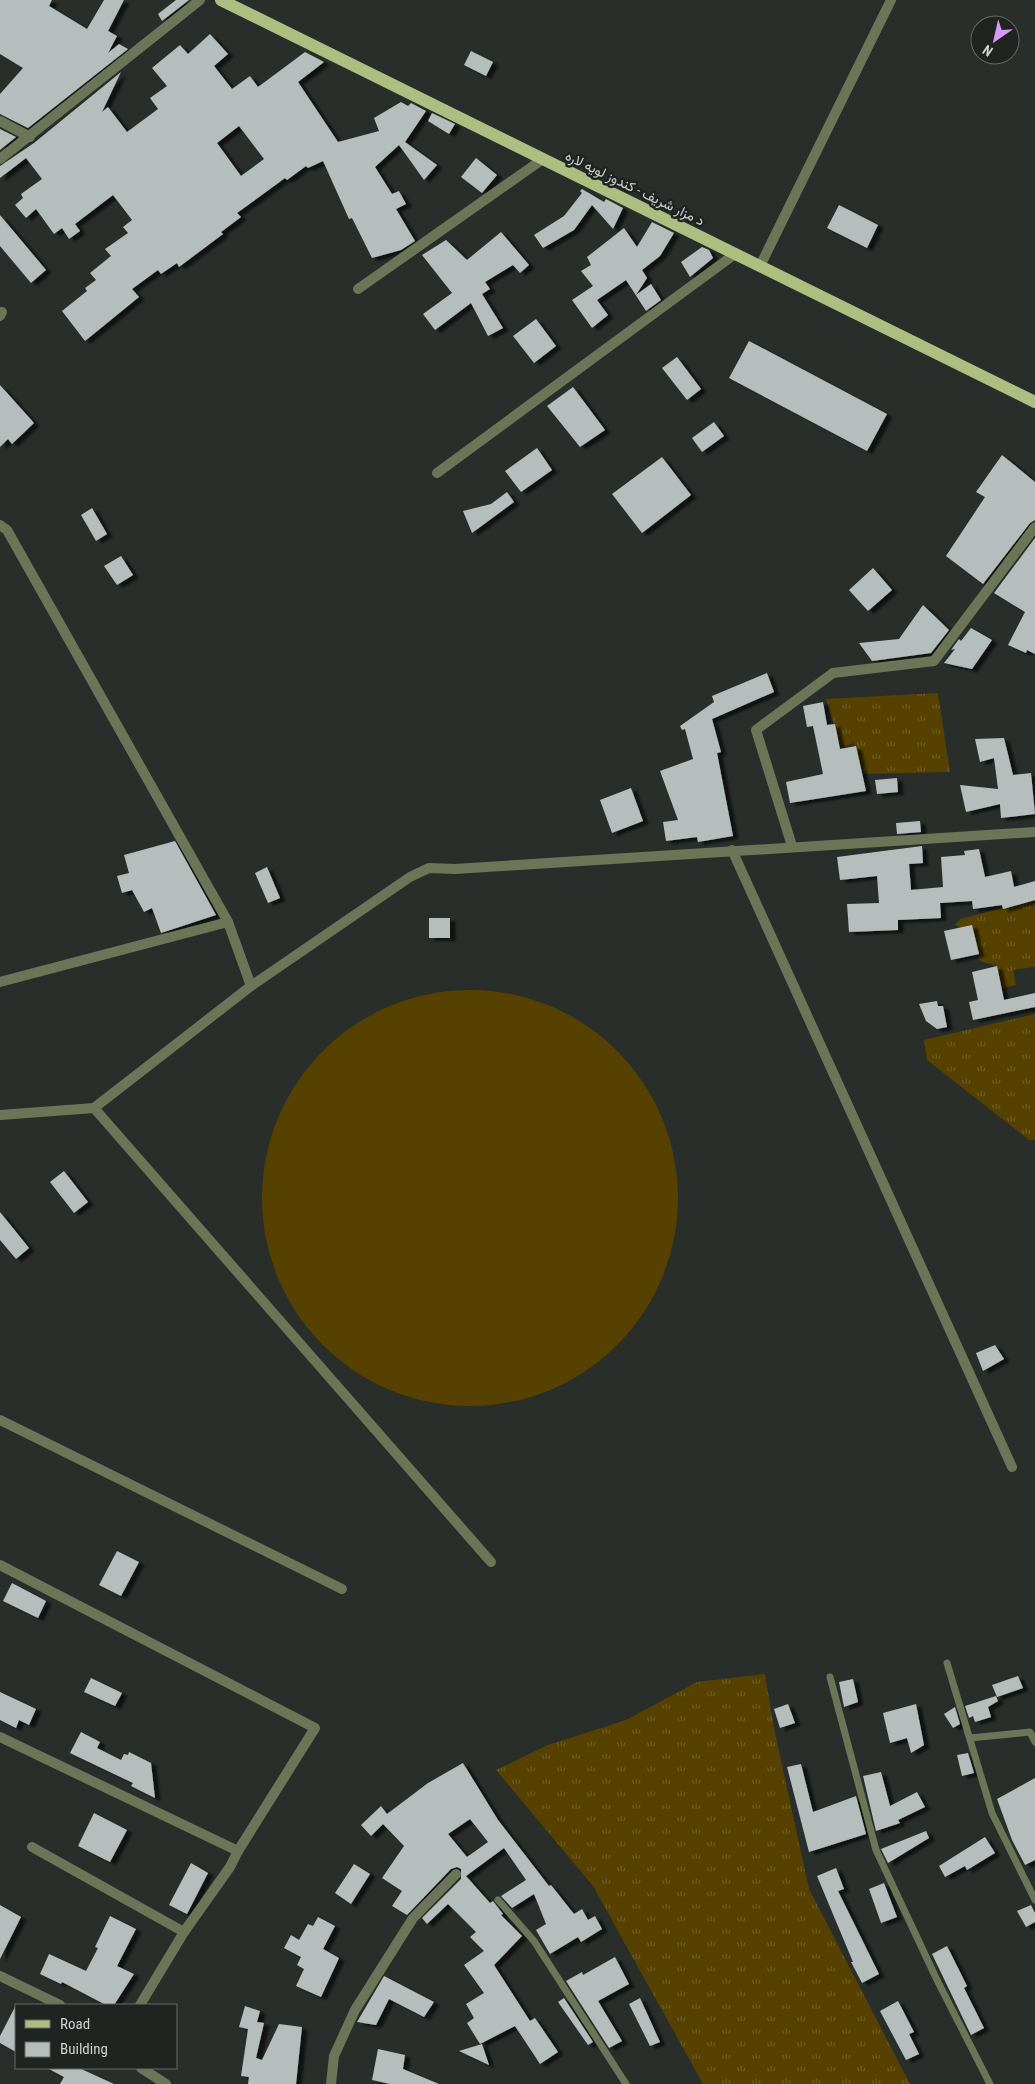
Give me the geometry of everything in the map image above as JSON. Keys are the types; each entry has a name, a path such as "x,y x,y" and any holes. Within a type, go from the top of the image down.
{"main road":[{"name":"د مزار شریف - کندوز لویه لاره","path":"221,0 1035,402"}],"street":[{"path":"0,160 200,0"},
{"path":"760,266 891,0"},
{"path":"0,121 30,137"},
{"path":"358,289 543,159"},
{"path":"437,473 735,254"},
{"path":"0,525 8,530 228,922 251,986"},
{"path":"792,846 756,730 833,673 934,660 1035,527"},
{"path":"0,1115 94,1108 251,986 410,877 429,868 455,869 1035,832"},
{"path":"732,850 1012,1467"},
{"path":"0,982 228,922"},
{"path":"94,1108 491,1562"},
{"path":"0,1420 342,1589"},
{"path":"0,1565 315,1728 216,1889 184,1932 141,2004"},
{"path":"0,1738 238,1851"},
{"path":"32,1847 184,1932"},
{"path":"331,2084 334,2056 355,2010 413,1918 456,1874"},
{"path":"0,1976 58,2004"},
{"path":"142,2069 166,2084"}],"lane":[{"path":"947,1663 992,1813 1035,1900"},
{"path":"830,1677 876,1850 937,1980 990,2084"},
{"path":"970,1738 1030,1732 1035,1742"},
{"path":"498,1900 534,1941 626,2084"}],"green space":[{"path":"938,693 950,772 864,774 854,743 841,747 826,699"},
{"path":"1035,900 1035,967 1013,970 1016,985 1002,988 997,966 980,961 972,925 961,928 955,925 960,919"},
{"path":"470,990 510,994 549,1006 585,1025 617,1051 643,1083 662,1119 674,1158 678,1198 674,1238 662,1277 643,1313 617,1345 585,1371 549,1390 510,1402 470,1406 430,1402 391,1390 355,1371 323,1345 297,1313 278,1277 266,1238 262,1198 266,1158 278,1119 297,1083 323,1051 355,1025 391,1006 430,994"},
{"path":"1035,1014 1035,1140 1029,1140 927,1060 924,1040"},
{"path":"765,1674 774,1728 809,1889 910,2084 703,2084 593,1886 496,1770 548,1745 626,1720 697,1682"}],"building":[{"path":"0,0 52,0 49,6 87,29 104,0 124,0 108,31 117,36 108,53 119,44 128,49 28,128 0,114 0,94 23,68 0,54"},
{"path":"176,0 189,0 162,21 158,14"},
{"path":"210,34 228,54 214,66 232,89 250,76 258,87 305,52 324,62 298,82 338,142 379,131 374,118 401,102 408,106 411,103 426,111 405,142 437,165 424,180 399,145 375,167 392,194 399,191 406,204 396,209 415,241 401,250 372,258 352,218 349,219 323,161 308,168 306,166 287,180 285,178 237,213 241,217 221,232 223,234 179,267 177,263 161,274 158,270 132,289 139,297 85,341 62,311 87,291 85,288 96,280 90,273 111,256 105,249 128,233 123,227 132,220 113,195 75,224 80,231 69,239 62,228 54,234 36,209 26,218 15,205 23,198 21,194 42,179 26,158 0,178 0,166 34,143 121,72 102,112 108,107 127,132 158,109 150,98 167,86 152,68 180,45 188,54","holes":["239,126 264,159 241,176 217,143"]},
{"path":"471,51 493,62 486,76 464,65"},
{"path":"432,113 455,124 449,134 428,121"},
{"path":"0,129 16,137 0,150"},
{"path":"476,158 497,175 482,193 461,177"},
{"path":"582,189 604,202 606,199 623,208 613,229 592,205 574,230 543,248 534,235 564,216 582,193 580,191"},
{"path":"839,205 878,225 867,248 827,228"},
{"path":"0,215 46,270 31,283 0,246"},
{"path":"652,222 674,233 660,256 642,270 647,278 636,295 651,284 661,300 646,311 626,280 597,300 608,315 592,328 572,300 593,286 581,271 591,265 587,257 624,228 637,247"},
{"path":"501,232 529,265 520,273 513,265 485,282 490,289 482,294 503,328 488,336 471,303 435,330 423,314 452,293 422,255 446,240 467,260"},
{"path":"702,247 709,250 713,258 690,277 681,262"},
{"path":"536,319 556,346 534,363 513,336"},
{"path":"749,341 887,414 867,451 729,378"},
{"path":"677,357 701,389 687,400 662,368"},
{"path":"0,385 34,423 12,444 8,439 0,447"},
{"path":"573,387 605,430 580,447 547,406"},
{"path":"714,422 724,436 702,452 692,438"},
{"path":"537,448 552,470 521,492 505,471"},
{"path":"1002,455 1035,482 1035,520 1030,523 983,584 946,556 985,497 976,492"},
{"path":"662,457 691,495 642,533 612,494"},
{"path":"507,492 514,502 472,533 463,511 491,504"},
{"path":"92,508 107,534 96,541 81,515"},
{"path":"1035,538 1035,654 1027,650 1026,653 1008,645 1025,612 994,593"},
{"path":"121,556 133,575 117,585 104,566"},
{"path":"873,568 892,590 868,611 849,590"},
{"path":"923,605 949,630 931,653 872,661 859,643 899,639"},
{"path":"971,628 992,640 972,669 944,663 955,649 951,650 959,639 961,641"},
{"path":"767,673 774,692 712,719 721,752 717,753 733,836 698,842 697,837 666,841 663,822 678,820 660,771 693,759 685,729 682,730 680,726 714,702 712,696"},
{"path":"823,702 827,725 835,724 840,749 856,746 866,791 790,803 786,782 823,774 813,726 807,727 803,706"},
{"path":"1004,738 1013,775 1031,773 1035,814 1001,818 1000,804 966,812 960,785 998,789 994,758 980,762 975,739"},
{"path":"897,778 898,792 877,794 875,780"},
{"path":"631,788 643,821 612,833 600,800"},
{"path":"920,821 921,832 897,834 896,823"},
{"path":"175,841 216,915 161,933 152,908 144,912 132,890 122,893 117,876 129,873 124,855"},
{"path":"922,846 923,863 909,864 911,890 943,887 941,857 965,855 964,851 979,849 985,877 1011,871 1014,887 1035,881 1035,900 1003,909 1002,905 973,909 972,901 940,903 941,918 898,920 898,930 849,932 847,904 879,903 877,876 840,880 837,857"},
{"path":"267,867 280,898 268,903 255,873"},
{"path":"429,918 450,918 450,938 429,938"},
{"path":"972,925 979,954 951,960 944,931"},
{"path":"997,966 1004,1000 1035,993 1035,1007 973,1020 969,1002 978,1000 972,972"},
{"path":"937,1001 938,1006 943,1006 947,1027 937,1029 926,1021 919,1004"},
{"path":"64,1171 88,1202 74,1213 50,1182"},
{"path":"0,1212 29,1248 16,1259 0,1240"},
{"path":"995,1345 1004,1359 983,1371 976,1353"},
{"path":"117,1551 139,1562 121,1596 99,1585"},
{"path":"12,1583 46,1601 38,1618 3,1601"},
{"path":"1018,1676 1023,1688 997,1697 992,1685"},
{"path":"91,1678 122,1693 115,1706 84,1692"},
{"path":"853,1679 858,1702 844,1707 839,1682"},
{"path":"0,1692 36,1709 29,1725 19,1720 16,1728 0,1720"},
{"path":"996,1696 998,1701 988,1707 991,1717 975,1722 973,1716 969,1718 965,1706"},
{"path":"788,1704 795,1723 780,1728 774,1709"},
{"path":"916,1704 924,1745 911,1753 907,1738 890,1743 883,1713"},
{"path":"955,1707 960,1724 953,1728 944,1714"},
{"path":"81,1732 100,1742 97,1748 121,1760 124,1754 128,1755 129,1752 151,1763 155,1798 131,1786 133,1783 70,1753"},
{"path":"968,1753 974,1773 962,1776 957,1755"},
{"path":"463,1763 498,1820 549,1886 551,1885 574,1914 582,1909 588,1920 595,1916 602,1929 581,1942 578,1937 550,1954 536,1930 546,1924 534,1894 512,1908 501,1896 526,1880 504,1848 466,1876 490,1903 493,1901 503,1914 501,1915 522,1936 494,1965 530,2021 535,2018 558,2052 540,2064 515,2026 480,2044 467,2023 474,2018 466,2004 484,1993 464,1965 484,1951 470,1937 476,1932 448,1904 427,1924 422,1918 461,1879 461,1869 457,1867 451,1869 407,1915 392,1906 402,1891 382,1878 404,1846 383,1824 371,1836 361,1825 381,1806 387,1814 428,1783","holes":["470,1819 488,1842 467,1857 448,1834"]},
{"path":"801,1764 813,1812 856,1796 866,1834 809,1852 787,1767"},
{"path":"881,1772 890,1806 917,1792 925,1807 898,1820 900,1823 876,1831 863,1776"},
{"path":"1035,1778 1035,1860 1025,1865 1012,1840 997,1799"},
{"path":"94,1813 127,1830 110,1862 78,1846"},
{"path":"926,1831 929,1838 888,1863 881,1849"},
{"path":"985,1837 995,1853 967,1870 965,1866 945,1877 939,1866"},
{"path":"191,1863 208,1873 187,1914 169,1905"},
{"path":"354,1864 370,1874 351,1904 335,1893"},
{"path":"836,1868 844,1889 838,1891 879,1974 862,1983 851,1962 853,1962 817,1876"},
{"path":"884,1883 897,1917 881,1923 869,1889"},
{"path":"0,1905 21,1917 0,1959"},
{"path":"1031,1905 1035,1913 1035,1922 1026,1927 1017,1911"},
{"path":"110,1916 136,1929 117,1966 134,1974 115,2004 104,2004 62,1982 61,1984 40,1974 49,1954 86,1971 98,1948 95,1947"},
{"path":"318,1917 335,1926 323,1949 339,1958 321,1997 296,1986 304,1969 297,1965 301,1957 284,1948 291,1935 299,1940 308,1924 313,1926"},
{"path":"947,1946 967,1986 964,1988 984,2028 971,2035 932,1954"},
{"path":"615,1957 629,1984 598,2001 622,2041 609,2048 566,1981 582,1972 583,1975"},
{"path":"384,1976 434,2002 424,2017 389,1999 376,2025 357,2022"},
{"path":"564,1998 593,2042 588,2045 558,2002"},
{"path":"640,1998 660,2042 650,2046 629,2004"},
{"path":"898,2001 914,2032 909,2034 919,2054 906,2060 880,2011"},
{"path":"245,2006 260,2011 257,2022 264,2023 256,2058 262,2060 279,2024 302,2027 296,2084 248,2084 249,2077 241,2076 248,2029 239,2027"},
{"path":"15,2007 15,2051 0,2043 0,2036"},
{"path":"482,2044 489,2065 459,2051"},
{"path":"378,2049 405,2055 403,2069 439,2084 390,2084 372,2080"},
{"path":"49,2069 81,2069 114,2084 60,2084 64,2077"}]}
